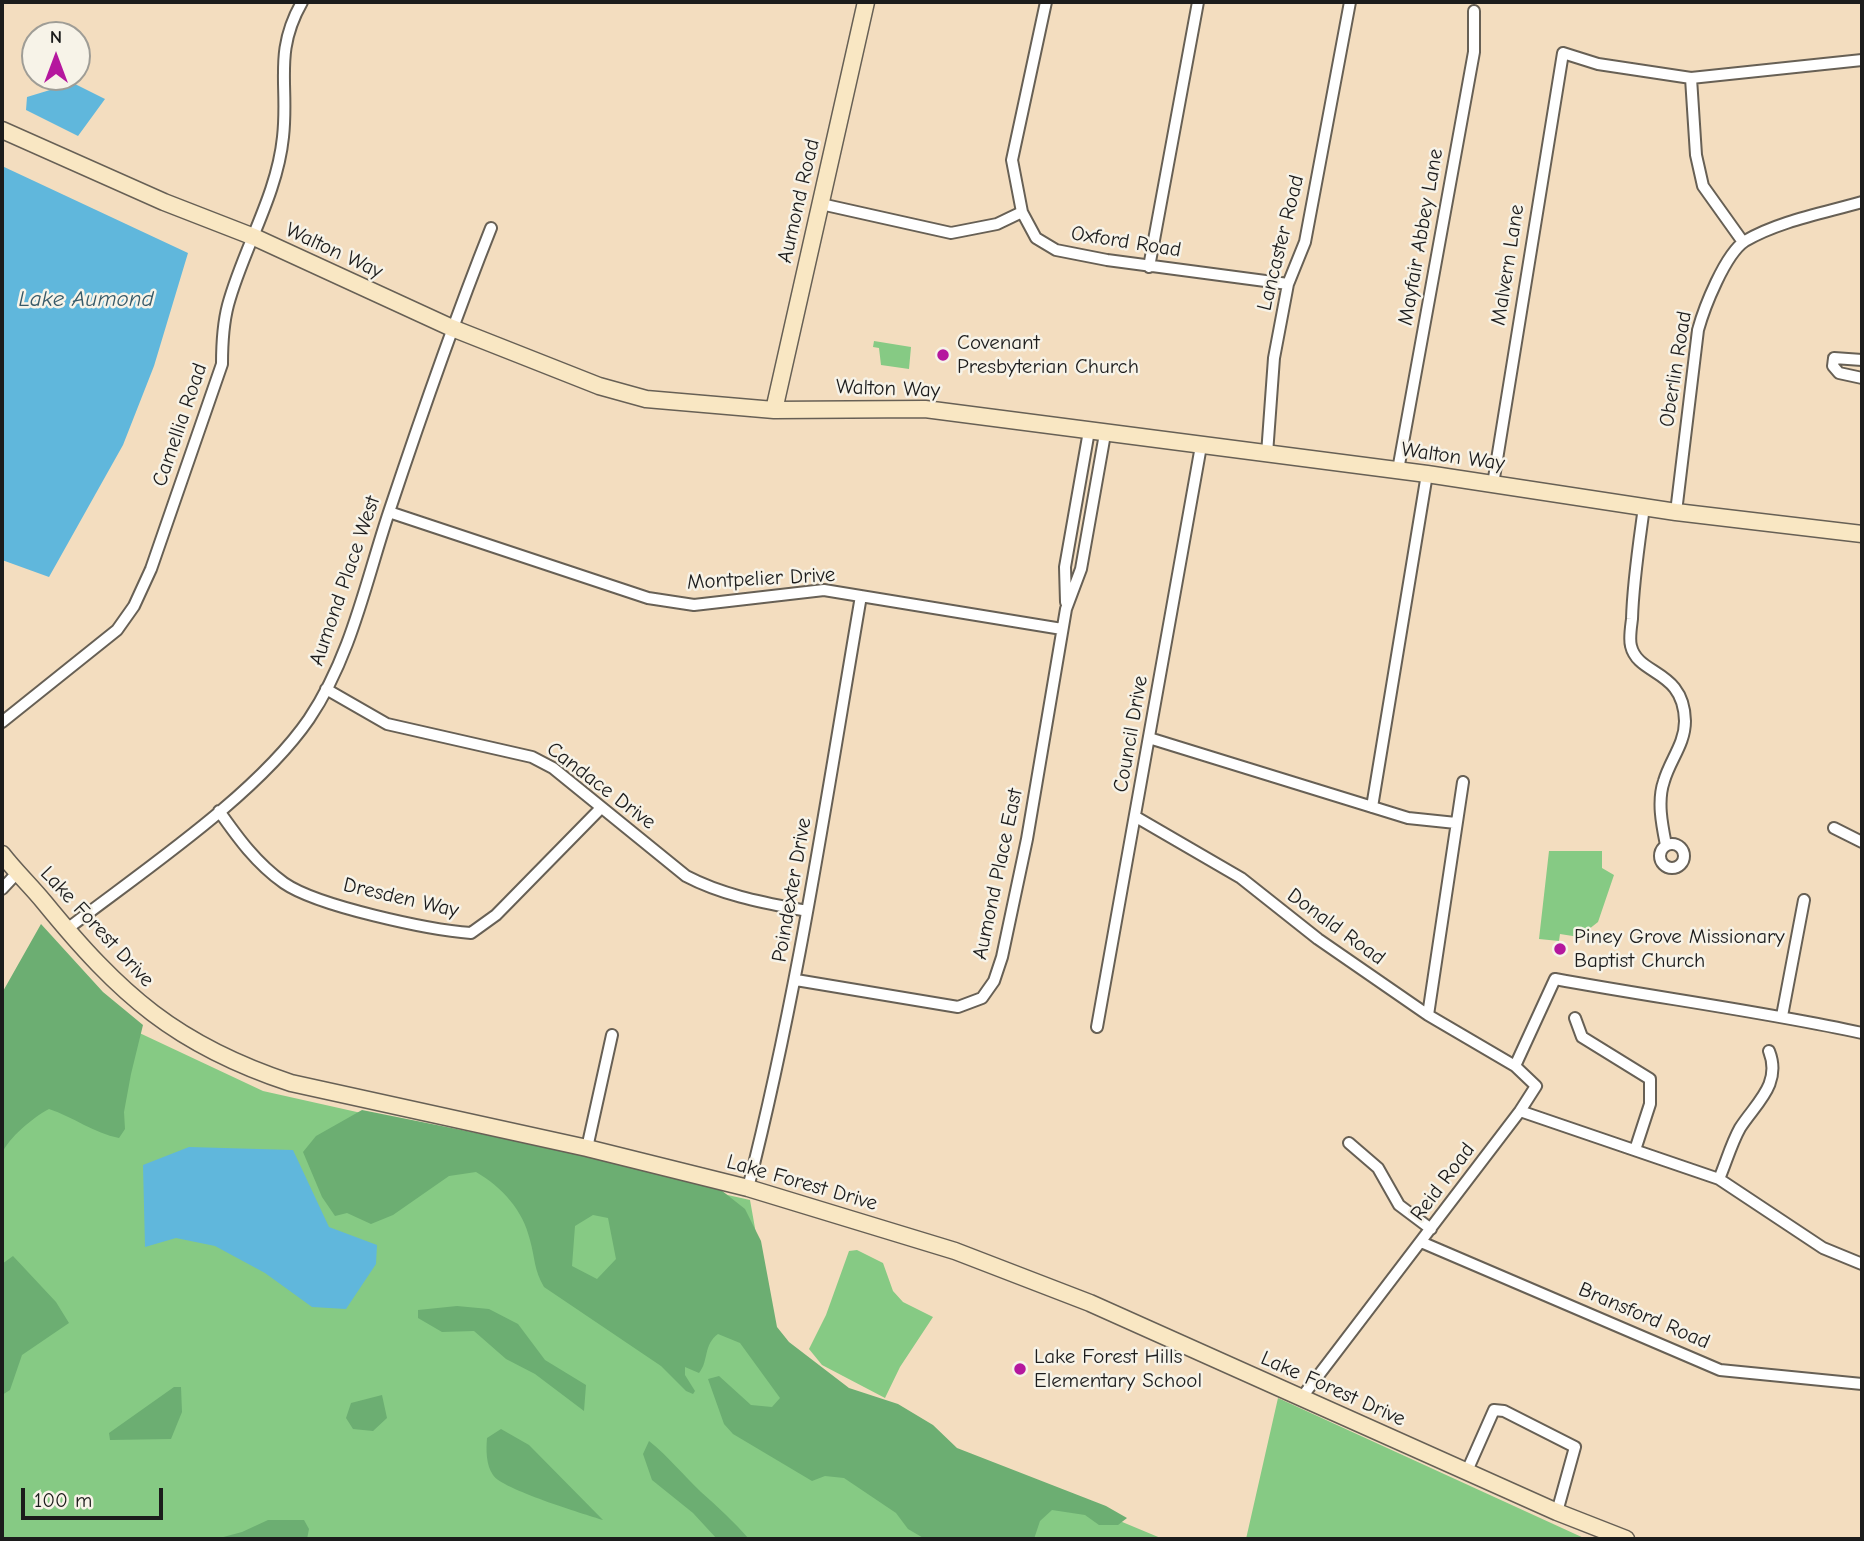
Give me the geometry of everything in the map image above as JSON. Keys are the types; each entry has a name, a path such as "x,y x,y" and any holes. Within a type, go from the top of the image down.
{"street":[{"name":"Camellia Road","path":"2,722 117,630 134,607 151,569 222,363 222,334 228,304 254,237 283,137 283,55 289,25 302,2"},
{"name":"Aumond Road","path":"774,410 866,2"},
{"name":"Oxford Road","path":"1046,2 1012,160 1022,212 1036,238 1056,250 1149,267 1288,284"},
{"path":"1149,267 1198,2"},
{"name":"Lancaster Road","path":"1267,454 1274,358 1288,284 1305,242 1350,2"},
{"name":"Mayfair Abbey Lane","path":"1398,470 1474,52 1474,10"},
{"name":"Malvern Lane","path":"1493,484 1563,53 1610,67 1691,78"},
{"path":"1862,60 1691,78 1696,155 1703,186 1743,242 1796,221 1862,202"},
{"name":"Walton Way","path":"2,130 164,202 254,237 452,328 599,386 646,399 774,410 925,409 1398,470 1676,512 1862,534"},
{"path":"821,204 951,233 997,224 1022,212"},
{"name":"Aumond Place West","path":"66,930 219,811 275,758 308,720 342,658 388,512 452,328 491,228"},
{"name":"Oberlin Road","path":"1676,512 1698,330 1705,304 1720,274 1743,242"},
{"path":"1862,360 1834,358 1833,366 1839,373 1862,378"},
{"name":"Aumond Place East","path":"1066,608 1065,566 1097,432"},
{"name":"Aumond Place East","path":"796,980 958,1007 982,998 994,981 1011,920 1066,608 1081,569 1097,432"},
{"name":"Council Drive","path":"1097,1027 1201,446"},
{"path":"1372,807 1427,474"},
{"path":"1644,507 1635,576 1631,647 1639,659 1672,682 1681,696 1685,723 1681,744 1661,790 1660,809 1666,845"},
{"name":"Montpelier Drive","path":"388,512 648,598 694,605 824,590 1062,629"},
{"name":"Poindexter Drive","path":"748,1188 778,1074 796,980 861,596"},
{"name":"Candace Drive","path":"326,689 387,724 532,757 553,768 686,876 708,888 807,911"},
{"path":"1149,738 1408,818 1456,823"},
{"path":"1428,1015 1463,782"},
{"name":"Dresden Way","path":"219,811 251,856 286,884 321,899 368,912 421,926 471,933 496,915 601,808"},
{"name":"Donald Road","path":"1136,817 1241,878 1318,940 1428,1015 1515,1066"},
{"path":"1834,828 1862,842"},
{"name":"Lake Forest Drive","path":"2,854 106,973 161,1022 244,1067 291,1083 587,1148 748,1188 902,1234 1026,1276 1557,1512 1626,1539"},
{"path":"2,889 17,873"},
{"path":"1782,1016 1804,900"},
{"path":"1515,1066 1555,979 1721,1009 1782,1016 1862,1033"},
{"path":"1575,1018 1582,1037 1650,1079 1650,1104 1635,1150"},
{"path":"587,1148 612,1035"},
{"path":"1719,1179 1740,1128 1758,1106 1771,1082 1775,1065 1769,1051"},
{"name":"Reid Road","path":"1302,1397 1520,1111 1536,1086 1515,1066"},
{"path":"1520,1111 1719,1179 1823,1248 1862,1264"},
{"path":"1349,1143 1378,1168 1399,1205 1431,1228"},
{"name":"Bransford Road","path":"1421,1242 1720,1370 1862,1384"},
{"path":"1467,1471 1494,1410 1515,1416 1575,1447 1557,1512"}],"green space":[{"path":"874,341 911,347 909,369 881,365 879,348 873,347"},
{"path":"1549,851 1602,851 1602,868 1614,875 1598,922 1579,937 1560,934 1559,941 1539,939"},
{"path":"41,924 103,992 143,1025 124,1112 125,1129 119,1138 49,1109 22,1129 2,1153 2,993"},
{"path":"82,1006 263,1091 750,1200 782,1380 1163,1539 2,1539 2,1104"},
{"path":"362,1110 626,1163 721,1190 745,1209 761,1241 777,1327 789,1342 849,1388 898,1404 933,1425 957,1448 1106,1506 1127,1518 1118,1525 1099,1525 1085,1515 1052,1510 1040,1521 1034,1539 925,1539 908,1529 896,1513 844,1478 825,1476 812,1481 733,1434 724,1424 708,1379 719,1376 751,1405 772,1407 780,1398 740,1343 718,1334 713,1338 699,1373 685,1367 685,1375 695,1391 693,1394 686,1391 661,1366 544,1287 536,1269 527,1229 517,1209 503,1192 485,1178 476,1172 449,1176 393,1215 371,1224 347,1213 335,1216 322,1197 303,1152 316,1136","holes":["593,1215 608,1218 616,1259 597,1279 572,1266 575,1226"]},
{"path":"857,1250 883,1263 893,1291 903,1302 933,1317 900,1367 885,1398 822,1365 809,1349 826,1315 849,1251"},
{"path":"13,1256 56,1302 69,1323 22,1355 10,1390 2,1395 2,1264"},
{"path":"457,1306 489,1309 518,1324 545,1360 586,1385 584,1411 535,1374 506,1359 474,1331 442,1332 418,1318 418,1310"},
{"path":"174,1387 181,1387 182,1412 171,1439 110,1440 109,1433"},
{"path":"382,1395 387,1418 373,1431 353,1429 346,1418 351,1403"},
{"path":"1278,1398 1586,1539 1246,1539"},
{"path":"501,1429 529,1445 603,1520 499,1481 489,1467 487,1438"},
{"path":"649,1441 749,1539 717,1539 693,1513 652,1480 643,1454"},
{"path":"268,1520 304,1520 309,1529 307,1539 216,1539 242,1532"}],"water":[{"path":"47,91 89,91 105,99 78,136 26,110 27,97"},
{"name":"Lake Aumond","path":"2,166 188,253 154,366 123,445 49,577 2,560"},
{"path":"189,1147 293,1150 329,1227 377,1245 376,1264 346,1309 312,1307 265,1273 215,1246 176,1238 145,1247 143,1165"}],"place":[{"name":"Covenant Presbyterian Church","path":"943,355"},
{"name":"Piney Grove Missionary Baptist Church","path":"1560,949"},
{"name":"Lake Forest Hills Elementary School","path":"1020,1369"}]}
